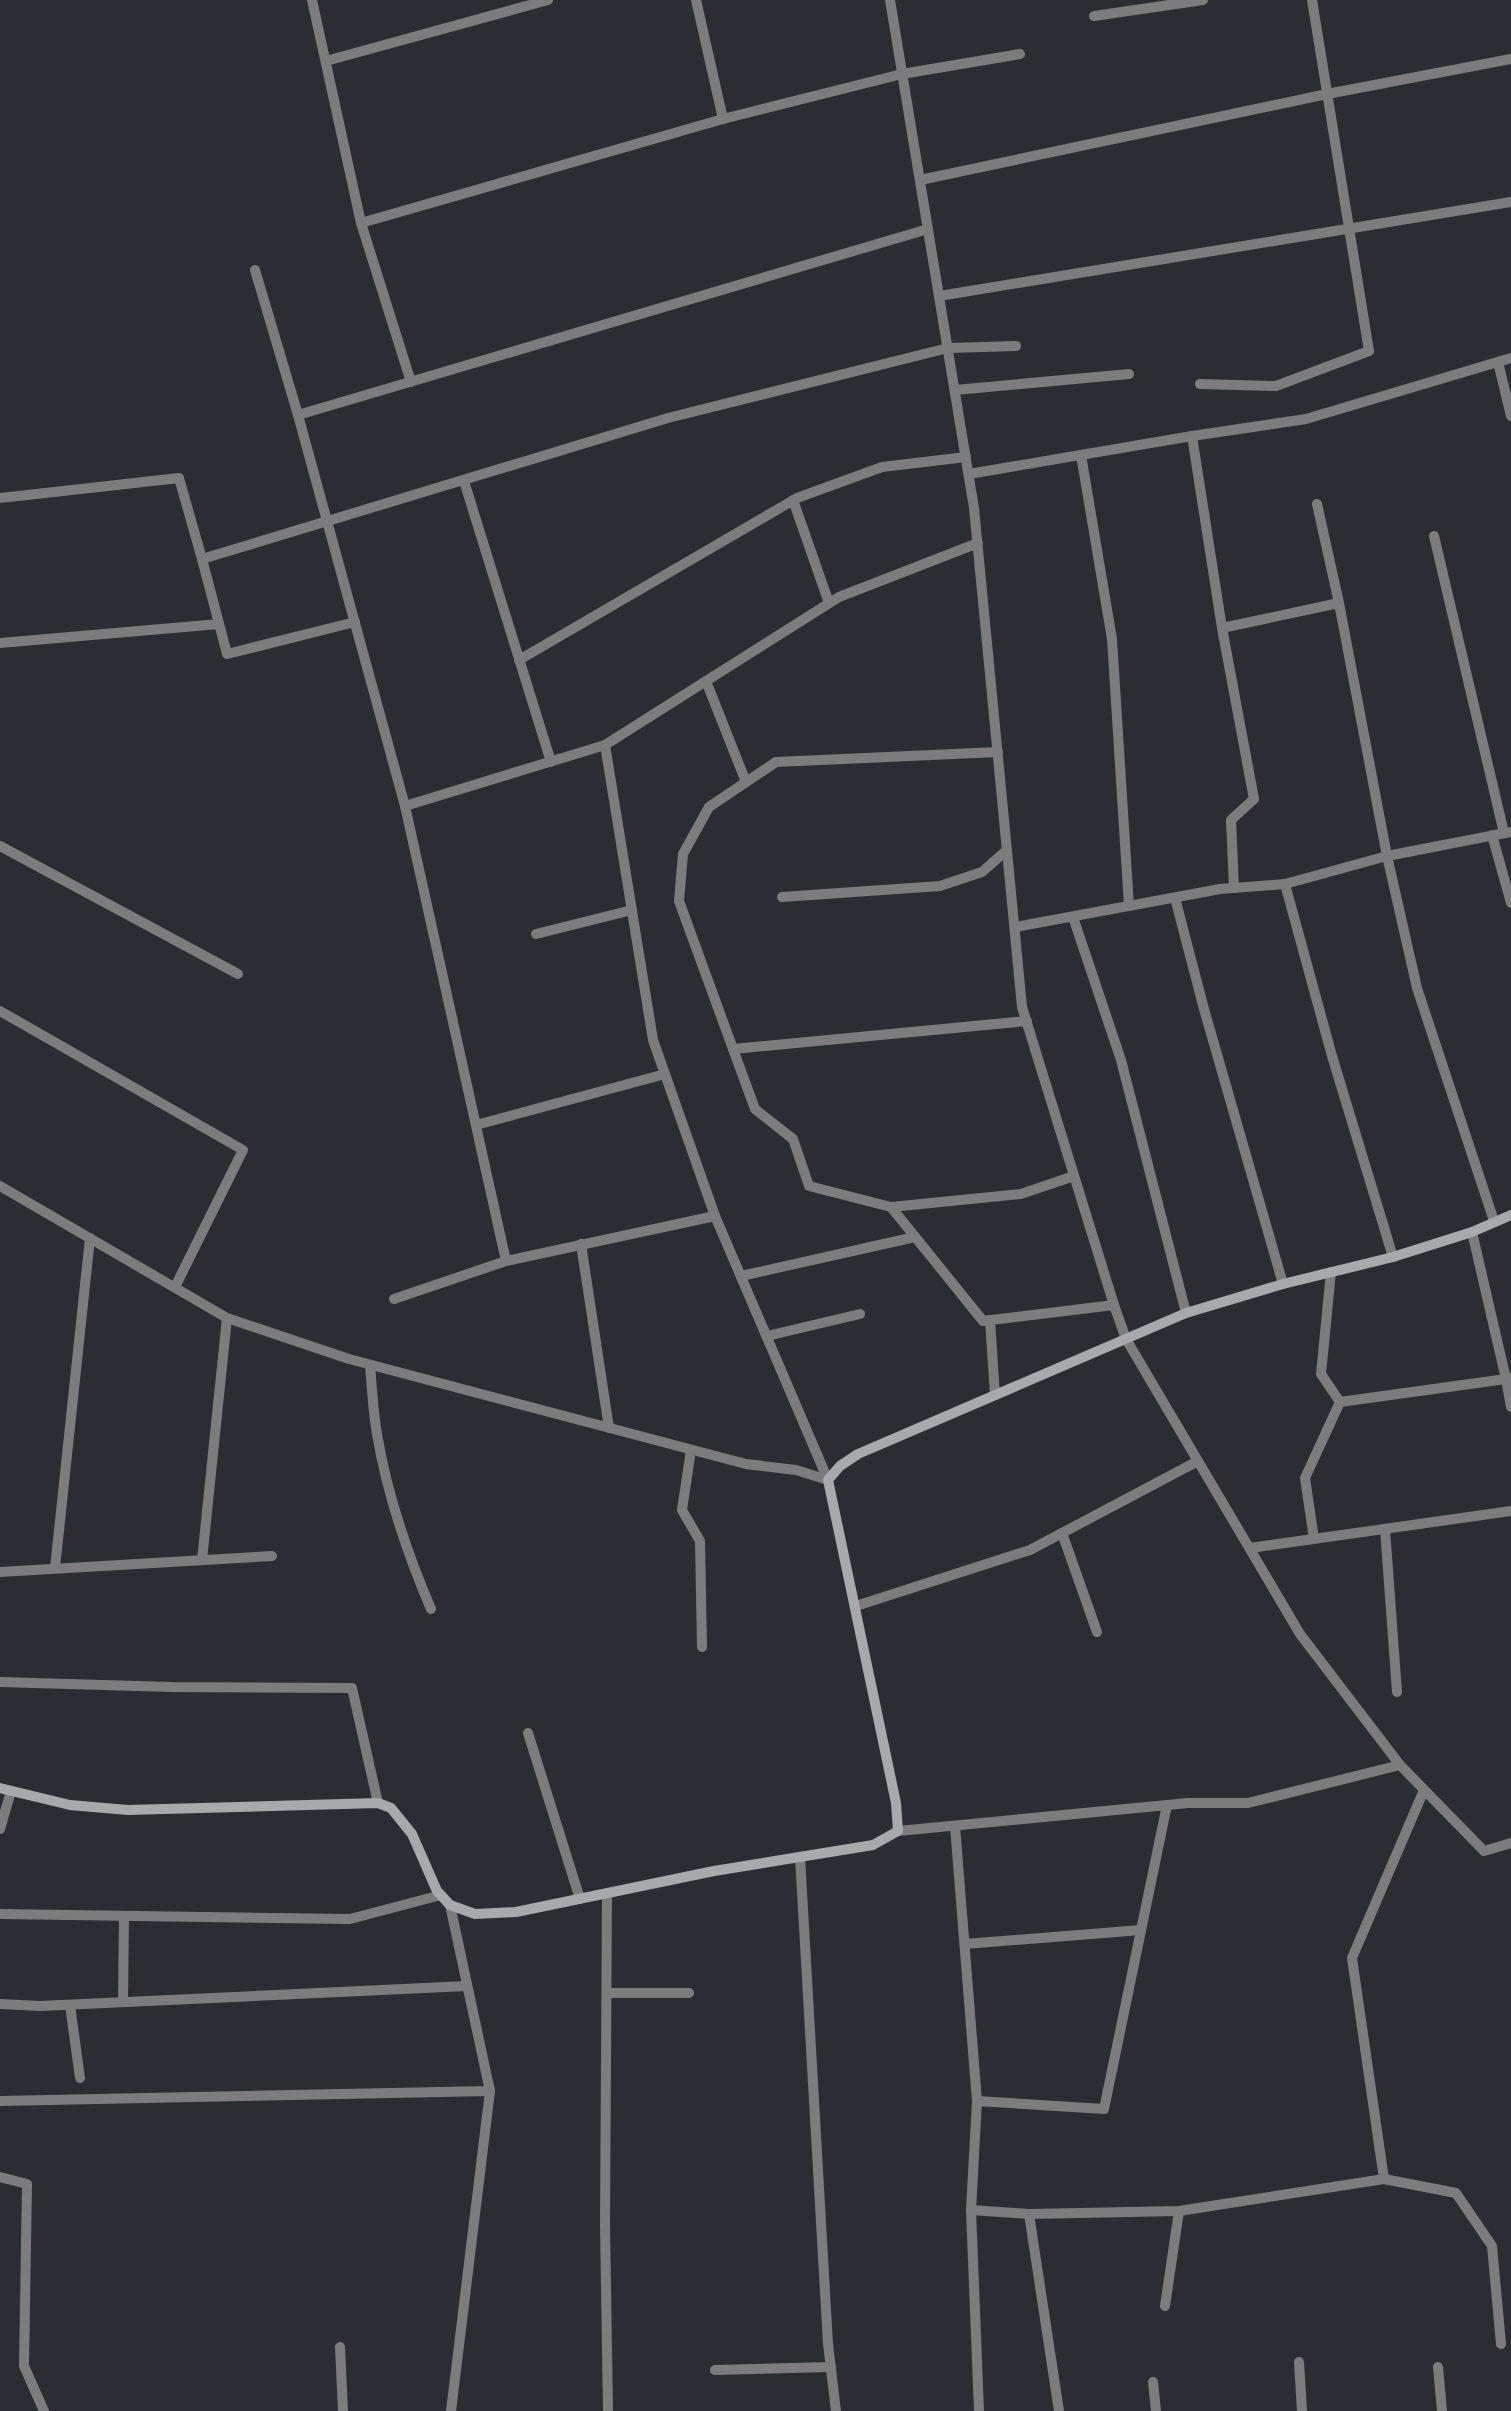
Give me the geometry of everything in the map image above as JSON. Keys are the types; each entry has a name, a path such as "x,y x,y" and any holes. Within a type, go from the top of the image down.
{"street":[{"path":"312,0 361,223 411,382"},
{"path":"326,62 548,0"},
{"path":"696,0 723,120"},
{"path":"890,0 969,474 978,543 1022,1007 1114,1305 1126,1338 1300,1634 1400,1765 1484,1851 1511,1843"},
{"path":"1094,16 1203,0"},
{"path":"1200,384 1276,386 1369,351 1312,0"},
{"path":"361,223 723,120 902,74 1020,54"},
{"path":"920,180 1328,94 1511,59"},
{"path":"939,296 1511,202"},
{"path":"298,415 928,229"},
{"path":"255,270 298,415 405,806 506,1260"},
{"path":"202,559 668,418 948,348 1016,346"},
{"path":"969,474 1192,436 1306,419 1511,358"},
{"path":"1498,362 1511,416"},
{"path":"955,390 1129,374"},
{"path":"1192,436 1222,628 1254,799 1231,820 1234,888"},
{"path":"1081,455 1112,639 1129,906"},
{"path":"520,660 793,500 882,467 966,458"},
{"path":"0,498 179,478 227,654 355,622"},
{"path":"464,481 551,762"},
{"path":"793,500 829,603"},
{"path":"1317,504 1339,604 1387,856 1417,988 1494,1221"},
{"path":"1015,927 1234,888 1285,884 1387,856 1508,832 1434,536"},
{"path":"405,806 605,745 839,597 978,543"},
{"path":"1222,628 1339,604"},
{"path":"0,643 219,624"},
{"path":"706,681 746,782"},
{"path":"605,745 653,1040 716,1216 828,1480 896,1803 898,1831"},
{"path":"998,752 776,762 710,807 683,854 679,901 755,1109 793,1139 809,1186 891,1208 1021,1194 1074,1176"},
{"path":"1492,835 1511,903"},
{"path":"0,846 238,974"},
{"path":"782,896 940,886 982,872 1007,850"},
{"path":"1285,884 1332,1056 1393,1257"},
{"path":"1175,898 1204,1009 1283,1284"},
{"path":"536,934 632,910"},
{"path":"1073,916 1121,1060 1186,1313"},
{"path":"0,1011 243,1150 175,1287"},
{"path":"733,1049 1027,1021"},
{"path":"476,1125 665,1074"},
{"path":"0,1186 227,1318 370,1365 746,1464 796,1470 828,1480"},
{"path":"891,1208 983,1321 1114,1305"},
{"path":"828,1480 840,1466 858,1454 1186,1313 1283,1284 1393,1257 1472,1232 1511,1215"},
{"path":"394,1299 506,1260 716,1216"},
{"path":"1472,1232 1509,1379 1511,1406"},
{"path":"741,1276 915,1237"},
{"path":"55,1568 90,1238"},
{"path":"581,1244 609,1428"},
{"path":"1331,1272 1321,1374 1340,1402"},
{"path":"766,1336 860,1314"},
{"path":"202,1560 227,1318"},
{"path":"990,1320 995,1396"},
{"path":"370,1365 377,1434 388,1480 407,1552 431,1609"},
{"path":"1340,1402 1509,1379"},
{"path":"1314,1539 1305,1478 1340,1402"},
{"path":"691,1450 682,1510 700,1541 702,1647"},
{"path":"856,1606 1030,1550 1198,1461"},
{"path":"1250,1548 1511,1511"},
{"path":"1385,1529 1397,1692"},
{"path":"1062,1533 1097,1632"},
{"path":"0,1572 272,1556"},
{"path":"0,1682 172,1687 352,1688 378,1802"},
{"path":"528,1733 580,1899"},
{"path":"0,1788 70,1805 128,1810 378,1802 391,1808 412,1834 441,1896 450,1905 475,1914 516,1912 714,1871 874,1845 898,1831 1167,1805 1248,1803 1400,1765"},
{"path":"1384,2179 1352,1958 1424,1790"},
{"path":"0,1829 11,1791"},
{"path":"977,2101 1104,2109 1167,1805"},
{"path":"956,1826 977,2101 971,2210 979,2411"},
{"path":"800,1857 831,2367 836,2411"},
{"path":"608,1893 605,2224 608,2411"},
{"path":"0,1914 350,1919 441,1896"},
{"path":"450,1905 490,2091 451,2411"},
{"path":"123,2002 124,1916"},
{"path":"965,1944 1141,1930"},
{"path":"0,2004 70,2005 467,1986"},
{"path":"607,1993 690,1993"},
{"path":"70,2005 80,2078"},
{"path":"0,2101 490,2091"},
{"path":"0,2178 27,2184 24,2366 44,2411"},
{"path":"971,2210 1029,2214 1179,2211 1384,2179 1456,2192 1492,2246 1501,2344"},
{"path":"1164,2306 1179,2211"},
{"path":"1029,2214 1059,2411"},
{"path":"340,2347 343,2411"},
{"path":"1299,2362 1302,2411"},
{"path":"715,2370 831,2367"},
{"path":"1438,2367 1442,2411"},
{"path":"1153,2382 1156,2411"}]}
